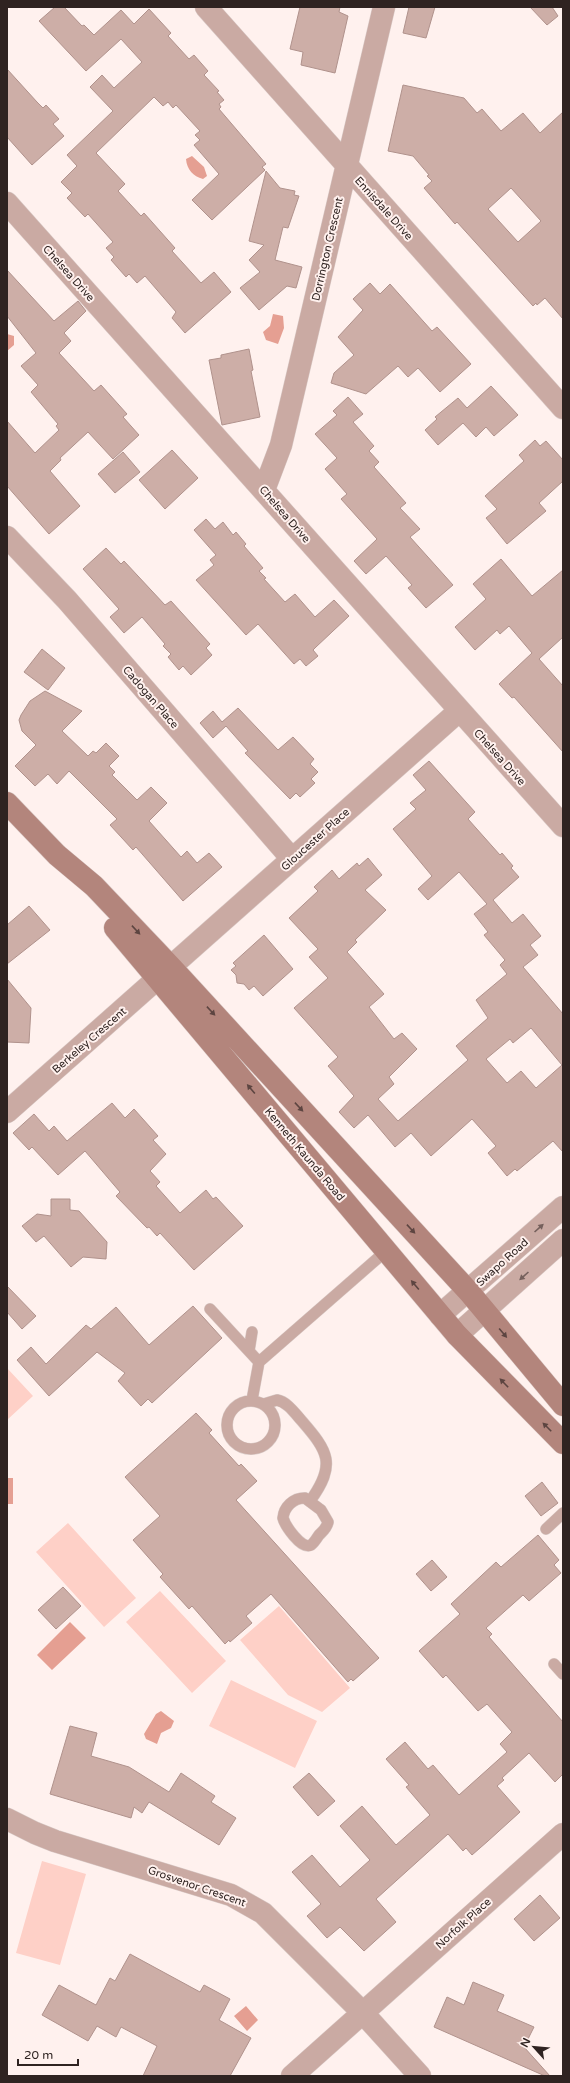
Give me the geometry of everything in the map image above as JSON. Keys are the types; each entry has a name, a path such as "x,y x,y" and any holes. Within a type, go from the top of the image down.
{"main road":[{"name":"Kenneth Kaunda Road","path":"7,803 57,855 94,886 386,1251 457,1335 563,1443"},
{"name":"Kenneth Kaunda Road","path":"164,973 469,1292 563,1405"}],"street":[{"name":"Ennisdale Drive","path":"206,7 563,408"},
{"name":"Dorrington Crescent","path":"264,490 281,444 384,7"},
{"name":"Chelsea Drive","path":"7,203 563,826"},
{"name":"Cadogan Place","path":"7,537 67,600 292,859"},
{"name":"Gloucester Place","path":"164,973 459,711"},
{"name":"Berkeley Crescent","path":"7,1112 164,973"},
{"name":"Swapo Road","path":"440,1315 469,1292 563,1207"},
{"path":"457,1335 563,1240"},
{"name":"Grosvenor Crescent","path":"7,1819 55,1841 183,1880 247,1902 263,1913 363,2013 420,2076"},
{"name":"Norfolk Place","path":"292,2076 563,1834"}],"lane":[{"path":"252,1400 259,1362 386,1251"},
{"path":"210,1309 259,1362"},
{"path":"249,1351 252,1332"},
{"path":"252,1400 264,1404 272,1412 276,1423 273,1435 266,1444 255,1449 243,1448 233,1442 227,1432 226,1420 232,1410 241,1402 252,1400"},
{"path":"264,1404 277,1400 286,1404 310,1430 325,1451 326,1458 324,1476 318,1491 310,1501"},
{"path":"546,1529 563,1513"},
{"path":"554,1664 563,1674"}],"shaded area":[{"path":"192,156 204,167 207,176 203,179 193,174 189,169 186,159"},
{"path":"273,314 283,316 284,328 278,344 266,340 263,332 270,326"},
{"path":"7,334 14,336 14,345 7,351"},
{"path":"7,1368 33,1396 7,1420"},
{"path":"7,1478 13,1478 13,1504 7,1504"},
{"path":"68,1523 136,1598 104,1627 36,1552"},
{"path":"160,1591 226,1661 192,1693 126,1622"},
{"path":"279,1606 350,1688 322,1712 288,1695 240,1640"},
{"path":"70,1622 86,1638 52,1670 37,1655"},
{"path":"231,1680 317,1721 295,1768 209,1726"},
{"path":"161,1711 174,1721 171,1728 161,1733 157,1744 146,1739 144,1734 156,1714"},
{"path":"42,1861 86,1874 60,1965 16,1953"},
{"path":"246,2006 258,2020 247,2031 234,2016"}],"building":[{"path":"55,7 64,7 82,26 84,25 94,35 121,10 134,24 149,9 171,33 168,36 189,59 194,55 208,71 204,75 219,91 217,92 224,100 219,104 221,107 219,109 266,164 262,167 265,170 212,220 192,200 219,174 194,145 200,140 195,135 200,131 176,105 173,108 168,102 163,106 154,97 96,153 125,184 118,191 141,216 144,213 175,248 172,251 201,283 214,272 231,292 185,333 172,318 176,312 145,276 137,283 129,274 126,277 111,260 114,257 106,248 113,242 88,214 85,217 67,198 72,193 61,182 77,166 67,155 113,111 90,87 102,75 114,88 142,62 121,39 86,71 39,21"},
{"path":"300,7 340,7 339,12 348,16 335,73 301,65 303,52 290,49"},
{"path":"409,7 435,7 426,38 403,33"},
{"path":"530,7 552,7 558,16 547,25"},
{"path":"7,69 43,108 46,105 59,119 53,124 64,136 32,165 7,137"},
{"path":"403,85 464,98 477,113 482,109 501,131 523,113 540,133 563,112 563,319 545,298 537,305 536,303 533,306 457,222 455,224 424,188 432,181 427,176 429,175 413,156 388,151","holes":["511,188 541,221 518,242 488,209"]},
{"path":"266,171 280,188 295,191 294,195 299,196 288,228 283,227 275,260 302,267 296,288 287,286 259,310 240,288 260,272 249,260 264,245 249,241"},
{"path":"7,270 54,321 78,301 86,311 64,333 71,341 59,353 94,391 101,385 127,414 123,417 139,435 113,459 88,432 60,458 61,460 50,471 80,506 49,534 7,486 7,421 35,453 59,430 56,426 58,424 31,392 38,385 21,366 36,353 7,316"},
{"path":"370,283 380,294 390,284 432,331 437,327 471,364 440,392 418,368 408,377 398,366 366,394 331,383 334,373 354,355 338,337 363,310 353,299"},
{"path":"249,349 253,370 251,371 260,417 222,425 209,360 221,358 221,355"},
{"path":"491,386 518,415 494,436 486,427 476,437 463,423 438,445 425,430 437,419 435,417 458,398 467,408"},
{"path":"348,397 363,414 353,422 374,446 369,451 379,462 374,467 406,503 400,508 420,529 410,537 453,585 426,608 408,588 412,585 386,556 366,574 354,561 377,539 341,499 347,494 325,469 337,458 315,434 337,415 333,411"},
{"path":"535,440 540,446 546,441 563,460 563,481 539,503 546,511 507,544 486,518 497,509 485,496 524,461 519,455"},
{"path":"172,450 198,478 165,509 139,480"},
{"path":"123,452 140,472 115,493 98,474"},
{"path":"206,519 215,529 223,522 233,535 236,532 246,544 244,546 263,568 259,571 266,578 264,579 285,602 295,594 315,617 334,600 349,616 313,650 318,656 306,666 300,659 294,664 258,624 246,635 196,580 214,565 210,560 216,555 194,530"},
{"path":"106,548 121,564 124,561 165,605 171,601 210,644 206,648 212,655 191,675 183,666 179,670 168,657 171,654 163,646 165,644 142,617 124,633 110,617 119,609 83,569"},
{"path":"501,559 532,596 563,570 563,637 539,659 563,686 563,752 514,697 512,698 499,684 532,653 509,626 500,634 497,630 475,650 455,627 486,599 473,584"},
{"path":"42,649 65,668 48,690 24,672"},
{"path":"45,691 82,711 62,731 88,756 93,751 96,753 106,743 119,756 109,766 115,772 112,775 137,800 151,787 167,803 149,821 181,857 187,851 197,863 209,853 222,867 183,901 136,847 133,850 110,825 117,819 69,771 57,784 48,774 35,786 15,766 36,745 22,731 19,720 21,715 30,701"},
{"path":"238,708 278,750 293,737 314,759 310,764 318,772 311,779 315,783 300,797 296,793 290,799 245,753 248,751 226,726 213,738 200,723 213,711 222,722"},
{"path":"429,761 475,812 468,819 500,855 502,853 513,866 511,868 519,877 493,900 512,923 523,914 541,936 530,945 538,955 523,967 563,1014 563,1152 553,1141 517,1171 515,1169 507,1176 488,1153 496,1146 472,1119 431,1156 411,1133 395,1147 368,1115 354,1128 339,1112 354,1096 328,1066 338,1057 294,1008 328,978 309,957 318,949 289,918 318,891 314,887 332,870 339,879 357,863 359,866 368,858 382,875 365,890 386,910 355,940 357,942 347,952 384,994 369,1007 394,1039 402,1033 417,1049 389,1077 394,1084 378,1099 398,1121 468,1060 456,1046 488,1018 476,1000 507,974 500,965 505,960 484,935 488,932 474,914 487,904 459,872 428,900 418,889 432,876 393,829 416,809 410,803 426,790 413,775","holes":["531,1028 562,1065 536,1088 521,1071 507,1083 486,1059 510,1039 513,1043"]},
{"path":"29,906 50,930 7,964 7,925"},
{"path":"264,935 293,969 263,996 254,986 249,990 244,984 237,983 236,975 231,970 236,966 233,963"},
{"path":"7,979 31,1008 29,1043 7,1042"},
{"path":"112,1103 125,1118 134,1109 158,1136 153,1140 166,1154 150,1171 160,1182 156,1186 180,1213 206,1190 213,1199 216,1197 243,1226 194,1270 160,1233 157,1236 149,1227 147,1228 116,1196 120,1192 85,1151 58,1175 32,1147 29,1150 13,1133 34,1114 49,1131 54,1126 67,1141"},
{"path":"51,1199 70,1199 70,1210 79,1211 107,1242 106,1259 83,1257 71,1267 44,1236 36,1242 22,1226 37,1214 51,1216"},
{"path":"7,1286 36,1316 22,1329 7,1312"},
{"path":"193,1306 222,1338 152,1403 148,1399 141,1406 118,1381 125,1373 97,1352 49,1396 17,1360 31,1347 46,1364 86,1325 91,1329 116,1307 149,1345"},
{"path":"196,1413 212,1430 209,1433 239,1466 241,1464 257,1481 236,1500 379,1658 353,1681 351,1679 348,1682 271,1594 246,1616 252,1623 230,1642 229,1640 225,1644 192,1606 189,1609 160,1577 163,1574 133,1540 160,1516 125,1477"},
{"path":"542,1482 558,1503 541,1516 525,1496"},
{"path":"538,1535 559,1560 554,1565 561,1573 529,1601 523,1595 486,1628 492,1634 489,1637 563,1722 563,1774 555,1782 529,1753 502,1778 504,1780 497,1786 520,1812 472,1855 466,1848 463,1851 448,1834 376,1899 396,1922 364,1951 340,1927 327,1938 307,1916 321,1904 292,1872 312,1855 340,1887 370,1860 340,1826 362,1806 396,1845 430,1815 406,1787 409,1785 386,1759 405,1742 428,1769 433,1765 459,1795 507,1752 500,1744 512,1732 487,1704 478,1711 446,1675 443,1678 419,1651 460,1614 451,1604 496,1562 501,1567"},
{"path":"432,1560 447,1577 431,1591 416,1574"},
{"path":"63,1587 81,1606 56,1629 38,1610"},
{"path":"70,1726 97,1733 91,1756 129,1767 169,1792 181,1773 215,1796 211,1802 236,1818 219,1845 149,1802 142,1813 134,1807 131,1818 50,1794"},
{"path":"309,1773 335,1801 318,1816 293,1787"},
{"path":"540,1895 560,1918 534,1941 514,1919"},
{"path":"130,1954 200,1992 204,1985 230,1999 219,2020 251,2038 230,2076 143,2076 157,2046 121,2027 116,2037 97,2026 88,2041 42,2015 59,1985 96,2005 110,1978 115,1981"},
{"path":"473,1982 504,1995 497,2011 534,2027 524,2047 550,2076 545,2076 434,2027 447,1997 464,2005"}]}
